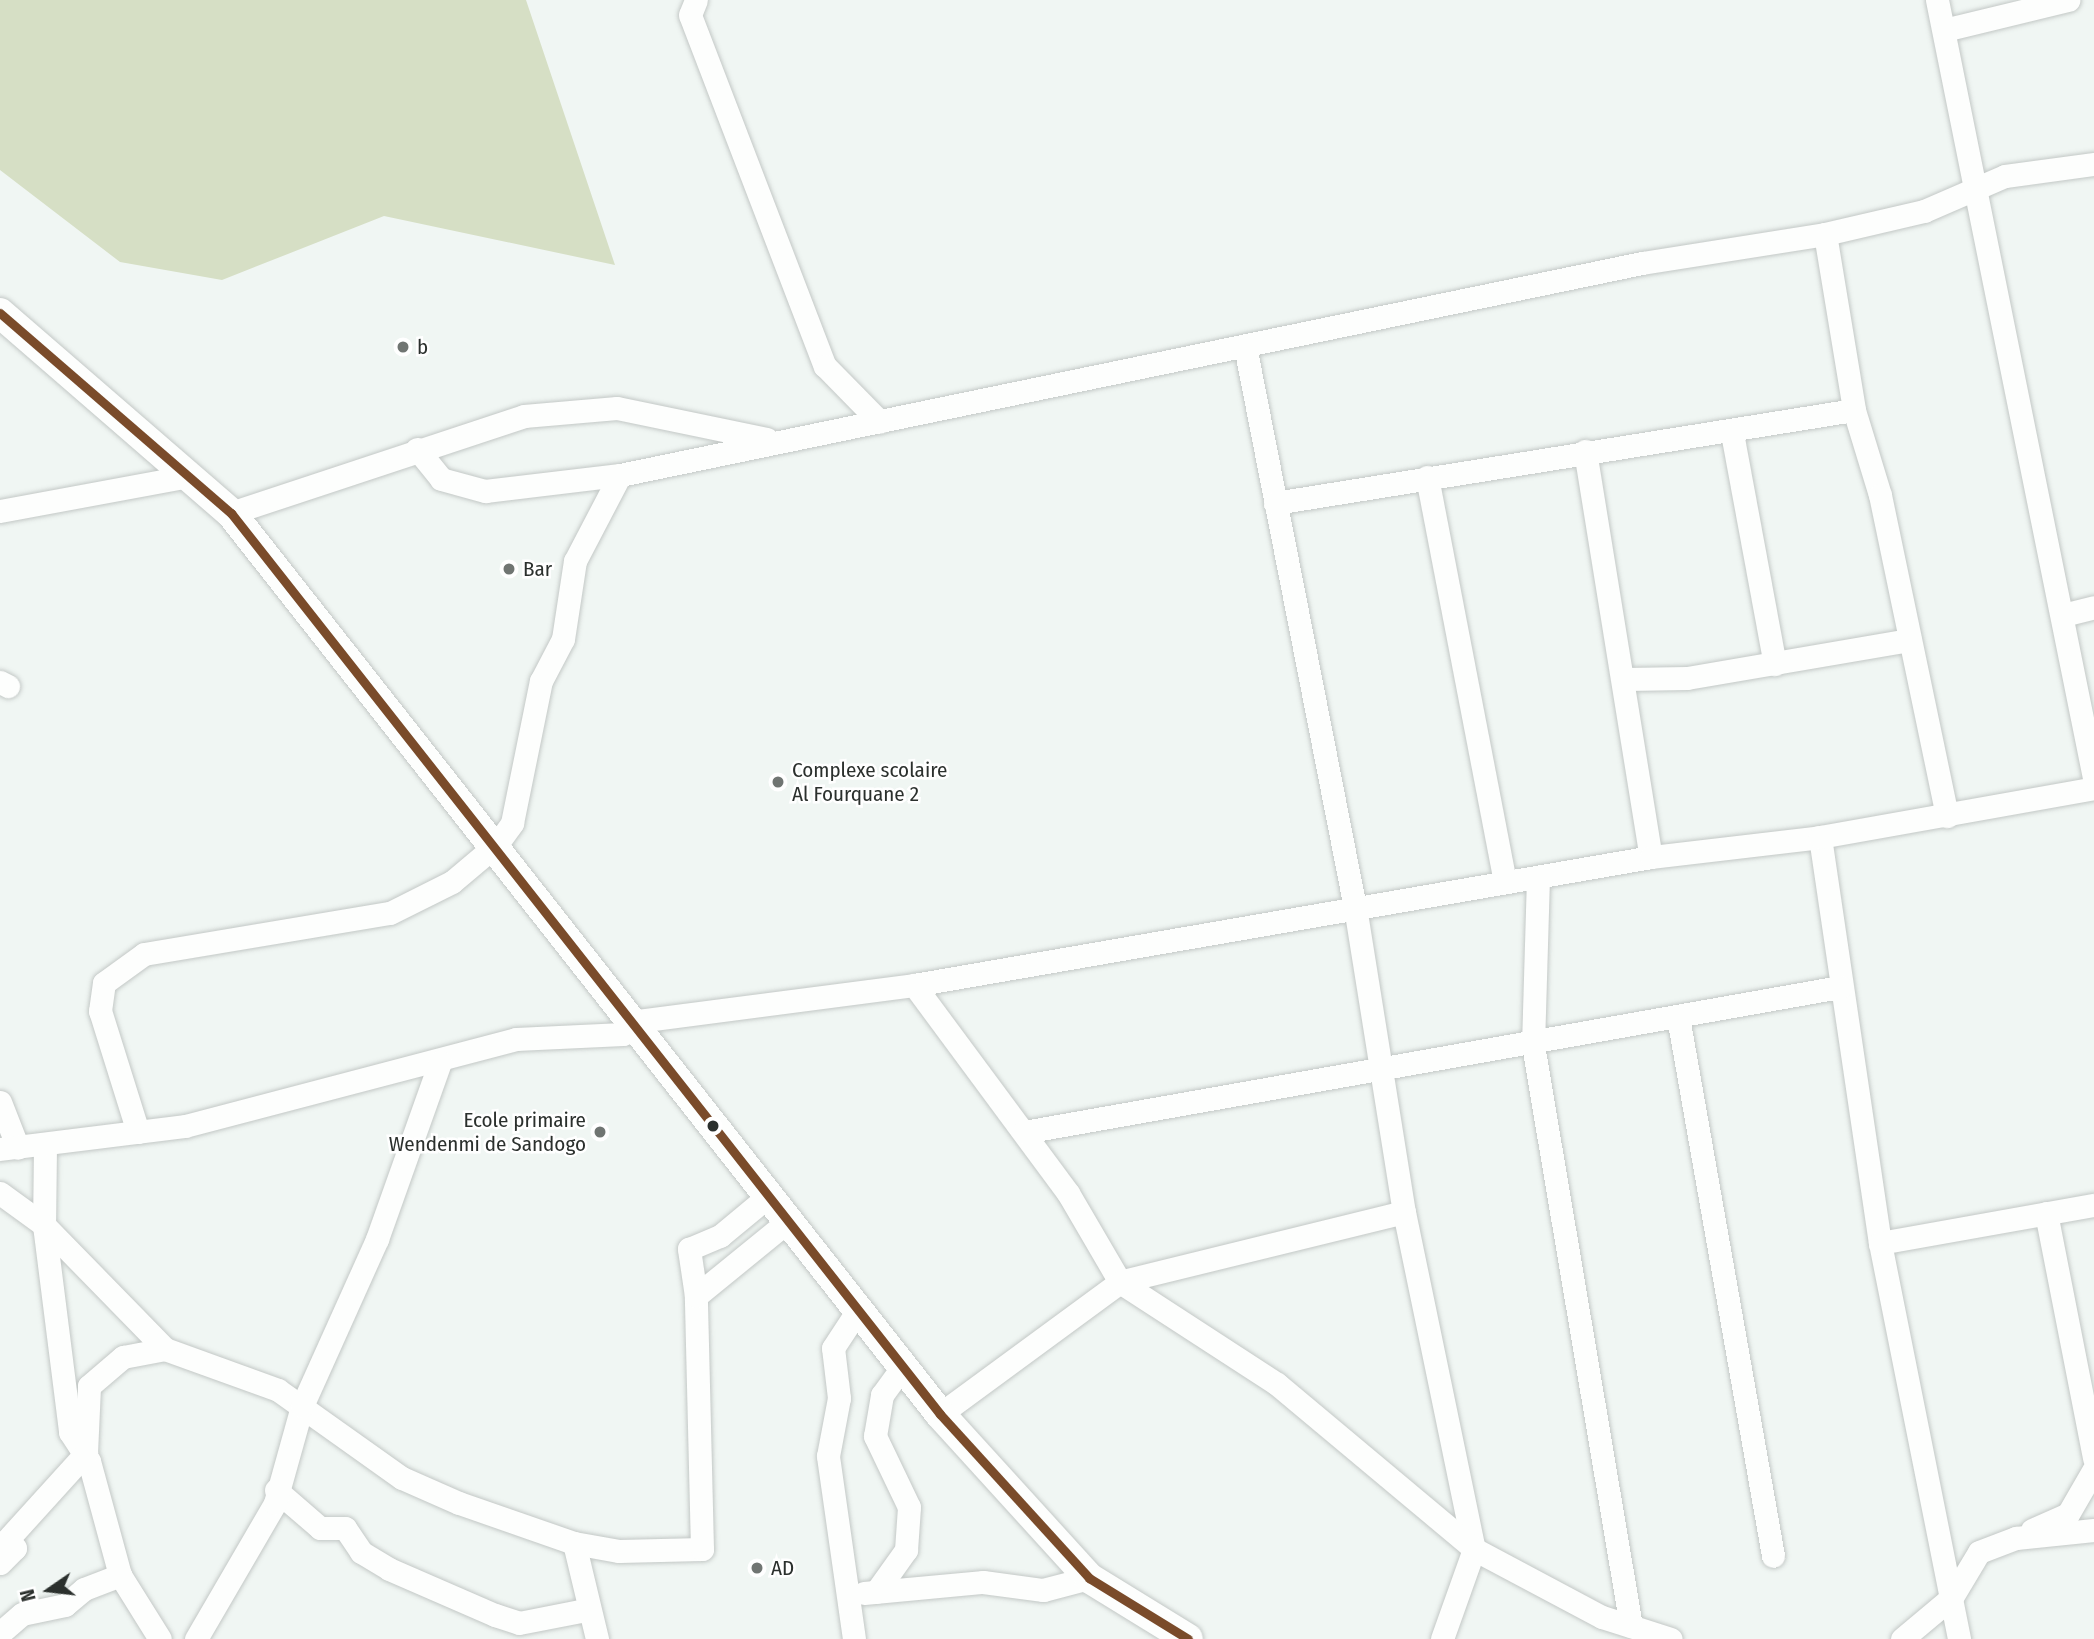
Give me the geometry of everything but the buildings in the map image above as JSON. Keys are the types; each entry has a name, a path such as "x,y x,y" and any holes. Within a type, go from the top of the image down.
{"street":[{"path":"696,0 690,15 825,366 880,422"},
{"path":"1937,0 1977,187 2094,778"},
{"path":"1944,30 2068,0"},
{"path":"417,449 441,479 485,491 620,475 1643,262 1825,234 1924,211 2006,176 2094,164"},
{"path":"1825,234 1854,410 1910,639 1947,816"},
{"path":"0,313 231,513 497,844 630,1022 940,1414 1089,1578 1188,1639"},
{"path":"1245,346 1356,913 1384,1070 1404,1212 1474,1549 1442,1639"},
{"path":"231,513 417,449 524,416 617,408 780,441"},
{"path":"1275,503 1586,451 1732,433 1854,410"},
{"path":"1732,433 1776,664"},
{"path":"1586,451 1626,679 1651,857"},
{"path":"0,512 188,475"},
{"path":"138,1132 100,1010 104,983 144,954 390,913 452,881 497,844 512,823 541,681 563,639 575,561 620,475"},
{"path":"1427,477 1505,882"},
{"path":"2063,615 2094,607"},
{"path":"1626,679 1687,678 1910,639"},
{"path":"630,1022 914,985 1356,913 1505,882 1651,857 1820,837 2094,788"},
{"path":"1820,837 1840,987 1880,1243 1959,1639"},
{"path":"1538,877 1533,1045 1631,1626"},
{"path":"914,985 1024,1132 1120,1282 1277,1384 1474,1549 1631,1626 1671,1639"},
{"path":"1024,1132 1533,1045 1840,987"},
{"path":"1678,1017 1773,1556"},
{"path":"0,1102 9,1148 45,1147 185,1126 440,1062 516,1039 623,1034 630,1022"},
{"path":"196,1639 275,1503 276,1490 302,1406 377,1239 440,1062"},
{"path":"45,1147 44,1226 70,1432 86,1453"},
{"path":"0,1193 44,1226 165,1349 250,1378 302,1406 402,1478 574,1543 619,1551 702,1549 696,1296 689,1249 720,1236 767,1197"},
{"path":"1880,1243 2094,1205"},
{"path":"940,1414 1120,1282 1404,1212"},
{"path":"2046,1213 2086,1360 2094,1458"},
{"path":"696,1296 788,1221"},
{"path":"854,1639 828,1456 839,1398 833,1348 858,1310"},
{"path":"160,1639 120,1575 86,1453 89,1387 123,1357 165,1349"},
{"path":"876,1592 906,1550 909,1507 876,1436 882,1395 902,1367"},
{"path":"0,1563 15,1548 7,1540 86,1453"},
{"path":"1902,1639 1952,1597 1979,1552 2068,1514 2094,1469"},
{"path":"276,1490 320,1528 345,1528 361,1552 473,1606 519,1623 585,1610"},
{"path":"2016,1538 2094,1530"},
{"path":"574,1543 585,1610 597,1639"},
{"path":"0,1633 22,1614 65,1605 84,1589 120,1575"},
{"path":"847,1595 983,1582 1042,1590 1089,1578"}],"green space":[{"path":"0,0 526,0 615,265 384,216 222,280 120,262 0,170"}],"transit line":[{"path":"0,313 231,513 940,1414 1089,1578 1188,1639"}],"place":[{"name":"b","path":"403,347"},
{"name":"Bar","path":"509,569"},
{"name":"Complexe scolaire Al Fourquane 2","path":"778,782"},
{"name":"Ecole primaire Wendenmi de Sandogo","path":"600,1132"},
{"name":"AD","path":"757,1568"}]}
